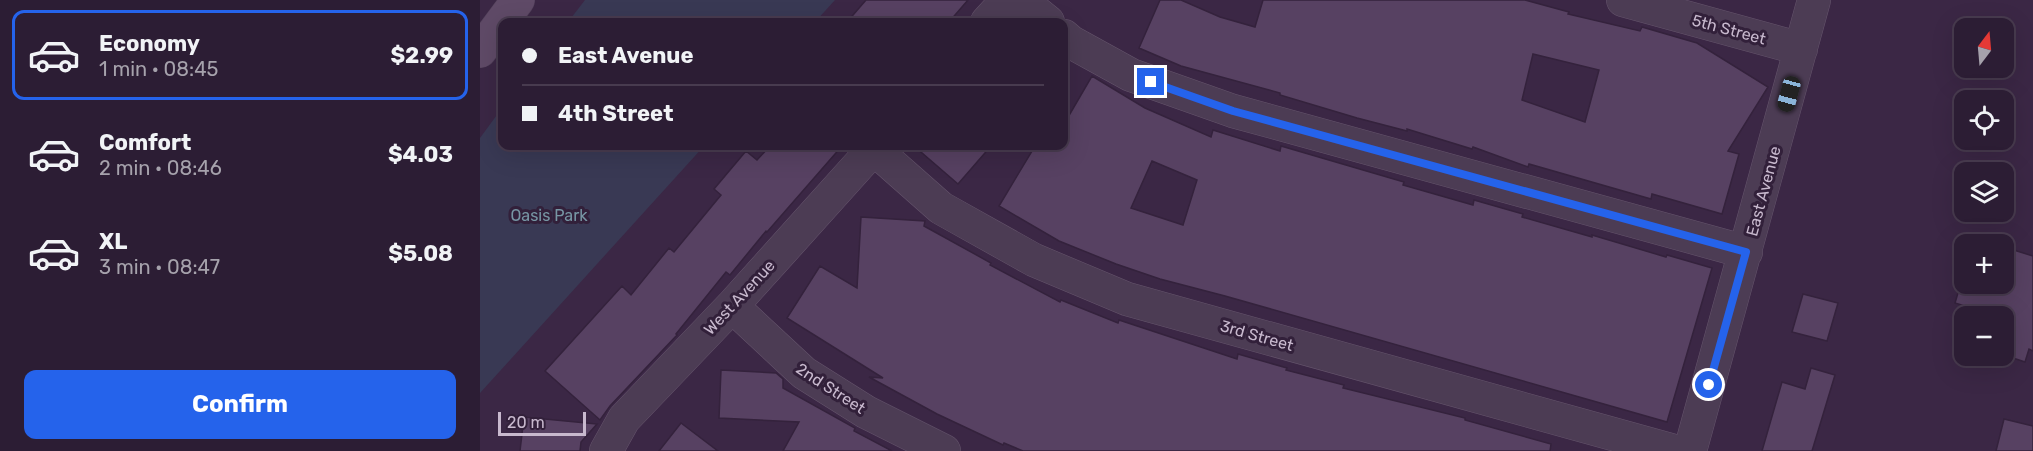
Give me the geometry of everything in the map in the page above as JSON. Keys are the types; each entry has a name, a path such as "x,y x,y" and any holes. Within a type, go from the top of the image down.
{"main road":[{"path":"505,18 518,0"},
{"path":"480,51 498,27"}],"street":[{"path":"991,18 1007,0"},
{"path":"1022,0 1043,18"},
{"name":"5th Street","path":"1623,0 1801,49"},
{"name":"East Avenue","path":"1690,451 1814,0"},
{"path":"1068,39 1131,75 1233,111 1746,252"},
{"name":"West Avenue","path":"606,451 624,419 732,306 872,150"},
{"name":"3rd Street","path":"878,150 941,208 1034,260 1127,299 1674,451"},
{"name":"2nd Street","path":"732,306 804,373 866,411 944,451"}],"green space":[{"path":"585,0 835,0 819,18 571,18"},
{"name":"Oasis Park","path":"498,113 498,150 700,150 480,393 480,138"}],"building":[{"path":"866,0 968,0 952,18 850,18"},
{"path":"1160,0 1181,0 1220,17 1255,27 1263,0 1525,0 1569,12 1568,14 1640,31 1642,27 1697,43 1768,87 1728,151 1739,154 1722,214 1652,194 1651,199 1529,164 1528,167 1473,147 1472,149 1407,129 1407,131 1357,118 1280,95 1280,93 1181,66 1139,48","holes":["1533,54 1599,70 1585,122 1522,100"]},
{"path":"1092,76 1145,108 1211,137 1213,130 1280,151 1281,146 1473,205 1474,200 1523,214 1522,217 1592,237 1592,235 1712,268 1667,422 1160,279 1059,241 999,206 1033,150 1068,150 1068,117","holes":["1152,161 1197,180 1183,225 1131,208"]},
{"path":"766,150 839,150 730,275 726,272 677,335 610,406 600,420 545,371 622,286 631,295 669,248 674,252 721,195 714,189 746,151 757,160"},
{"path":"919,150 988,150 958,184"},
{"path":"861,217 925,221 924,226 991,263 990,265 1060,302 1061,300 1118,323 1119,320 1237,359 1238,354 1287,368 1286,370 1344,385 1343,388 1465,418 1465,420 1551,444 1550,451 1023,451 1004,443 1003,445 937,414 869,377 883,378 787,318 820,266 857,288"},
{"path":"2014,250 2033,256 2033,351 2029,349 2025,362 2014,358 2014,306 1965,306 1955,303 1958,294 2014,294"},
{"path":"1803,294 1838,303 1827,341 1792,332"},
{"path":"1811,368 1835,375 1812,451 1762,451 1782,382 1805,389"},
{"path":"721,370 776,373 783,379 783,388 892,451 783,451 799,422 719,418"},
{"path":"524,417 597,424 581,442 580,451 520,451"},
{"path":"2004,419 2033,426 2033,451 1996,451"},
{"path":"681,423 718,451 659,451"}],"route":[{"path":"1151,82 1233,111 1746,252 1709,385"}]}
